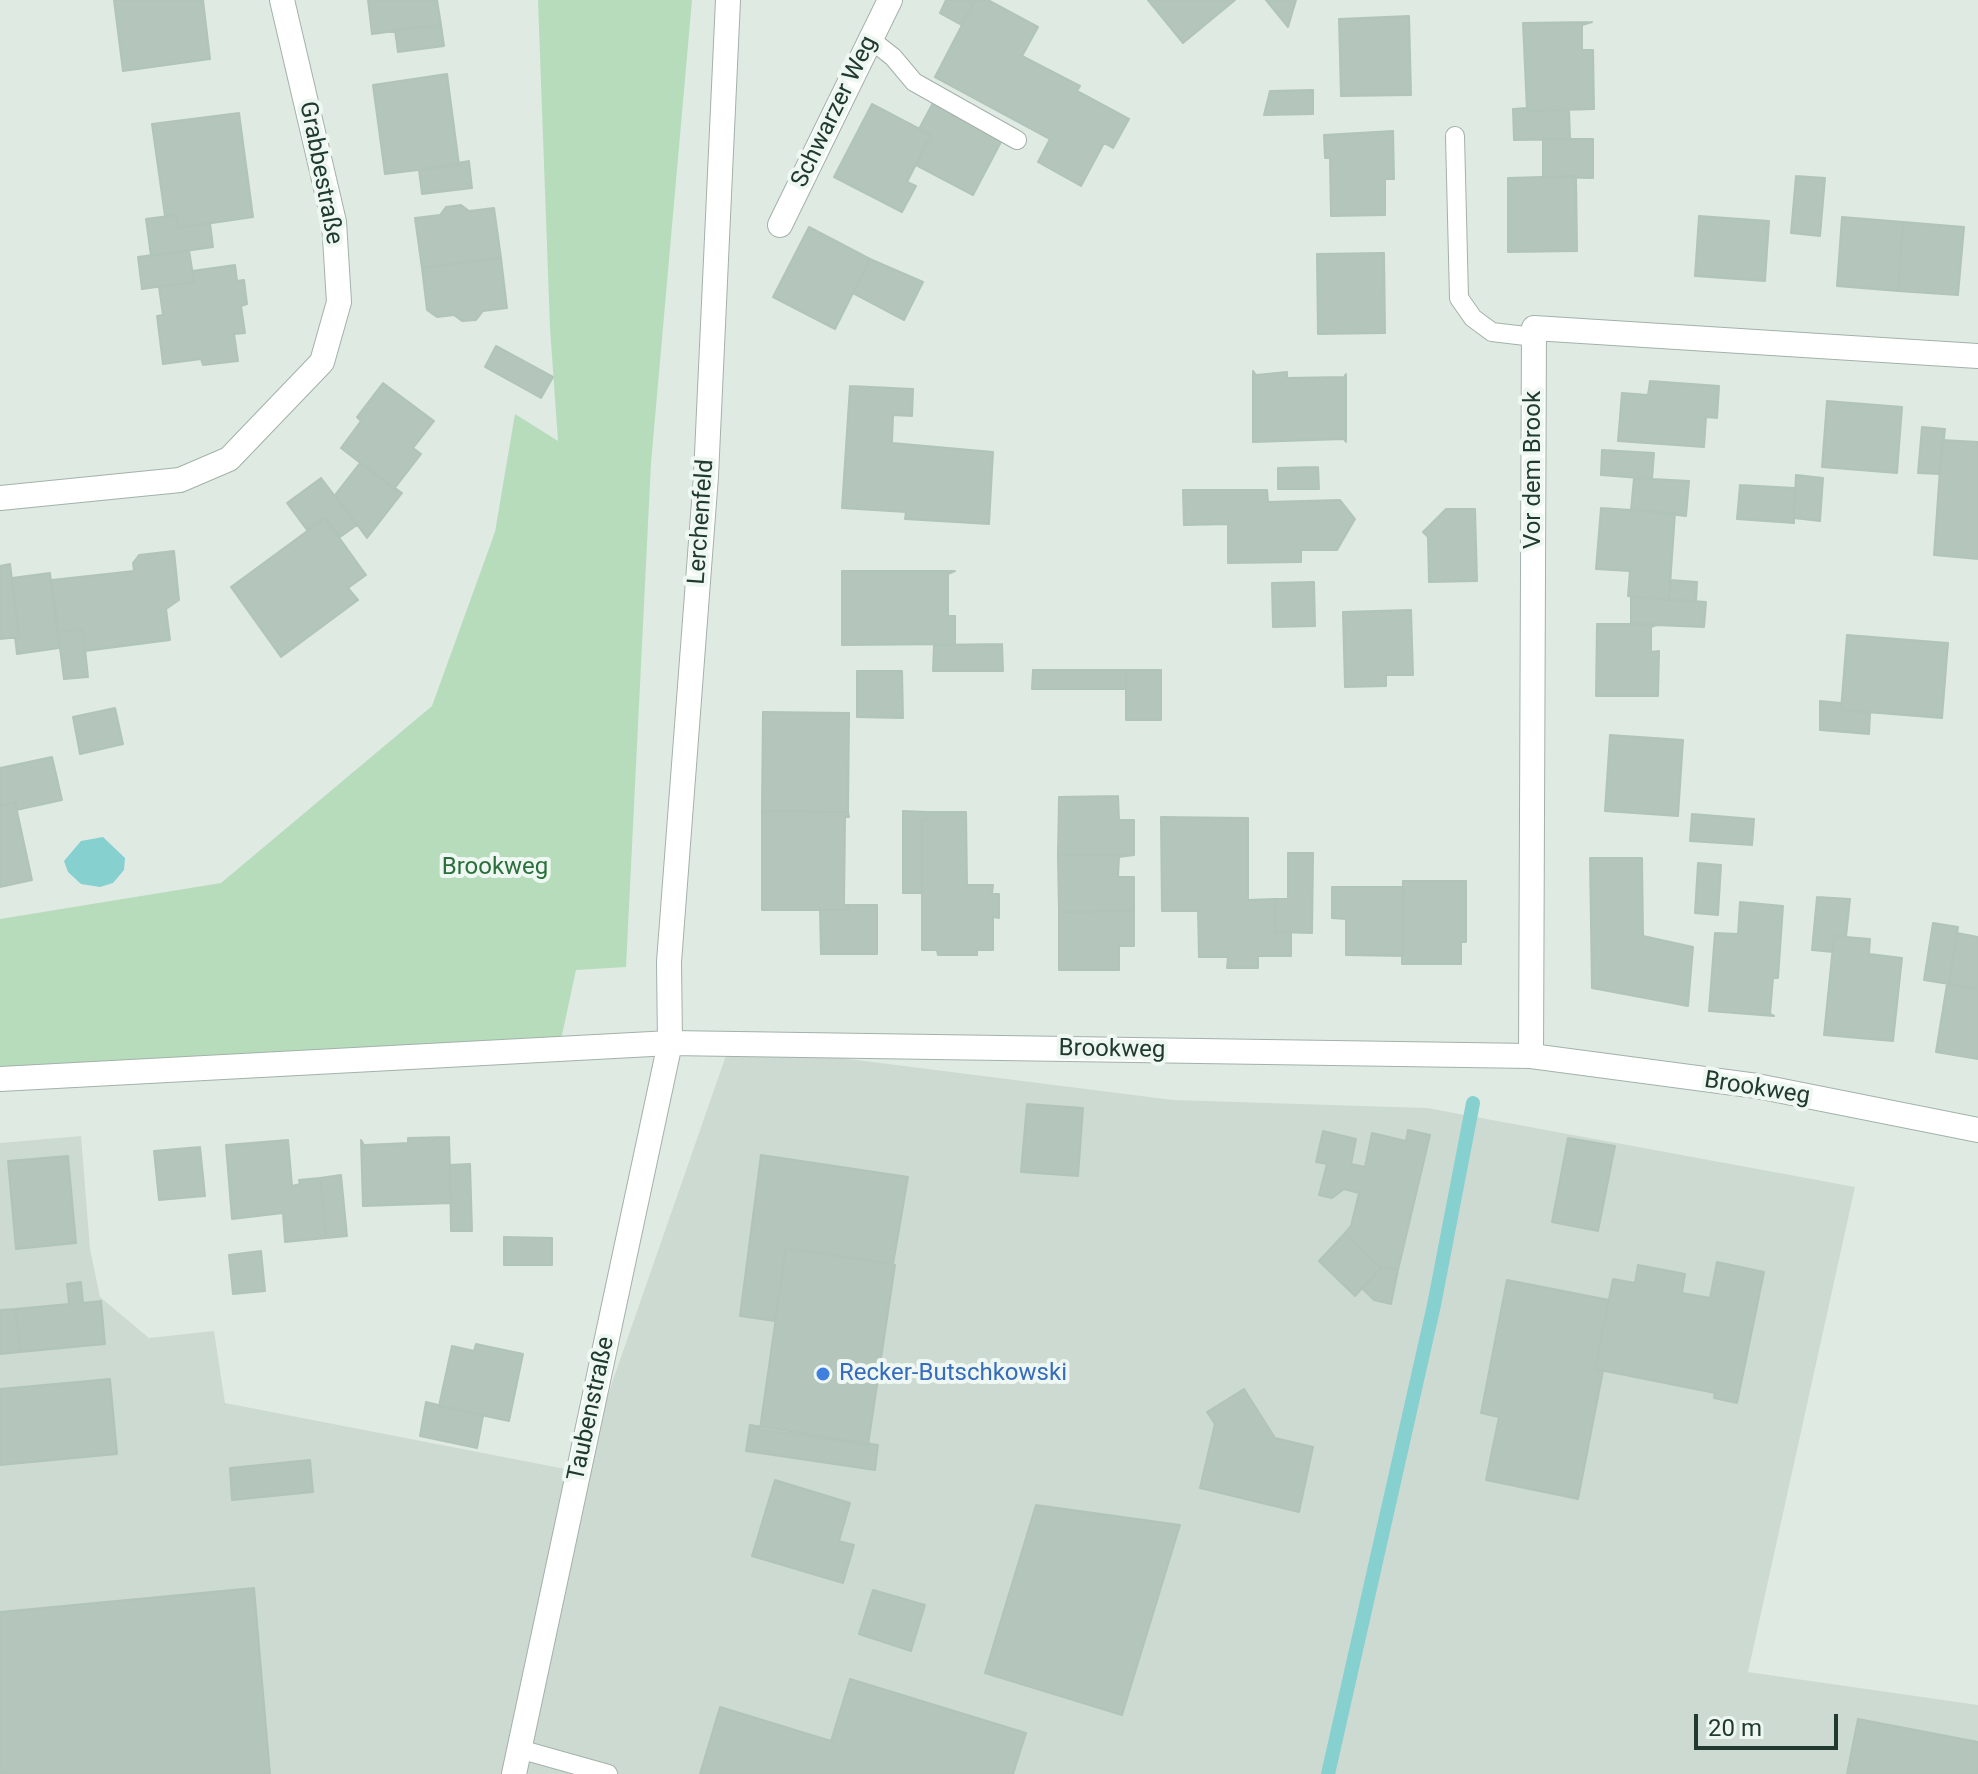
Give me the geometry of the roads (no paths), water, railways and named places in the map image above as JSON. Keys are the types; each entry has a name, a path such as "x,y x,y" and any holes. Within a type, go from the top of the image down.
{"street":[{"name":"Grabbestraße","path":"0,498 180,480 229,459 322,362 339,302 334,222 282,0"},
{"name":"Lerchenfeld","path":"670,1043 669,962 706,476 728,0"},
{"name":"Schwarzer Weg","path":"780,225 890,0"},
{"path":"1534,337 1534,328 1978,356"},
{"name":"Vor dem Brook","path":"1531,1056 1534,337"},
{"name":"Brookweg","path":"0,1079 670,1043 1531,1056 1757,1086 1978,1130"},
{"name":"Taubenstraße","path":"514,1774 670,1043"}],"lane":[{"path":"870,39 893,57 914,82 1017,140"},
{"path":"1455,136 1459,298 1473,318 1492,332 1534,337"},
{"path":"519,1749 608,1774"}],"water":[{"path":"103,837 125,858 124,870 113,883 100,887 81,884 68,872 64,861 81,841"}],"waterway":[{"path":"1328,1774 1434,1305 1473,1103"}],"place":[{"name":"Recker-Butschkowski","path":"823,1374"}]}
